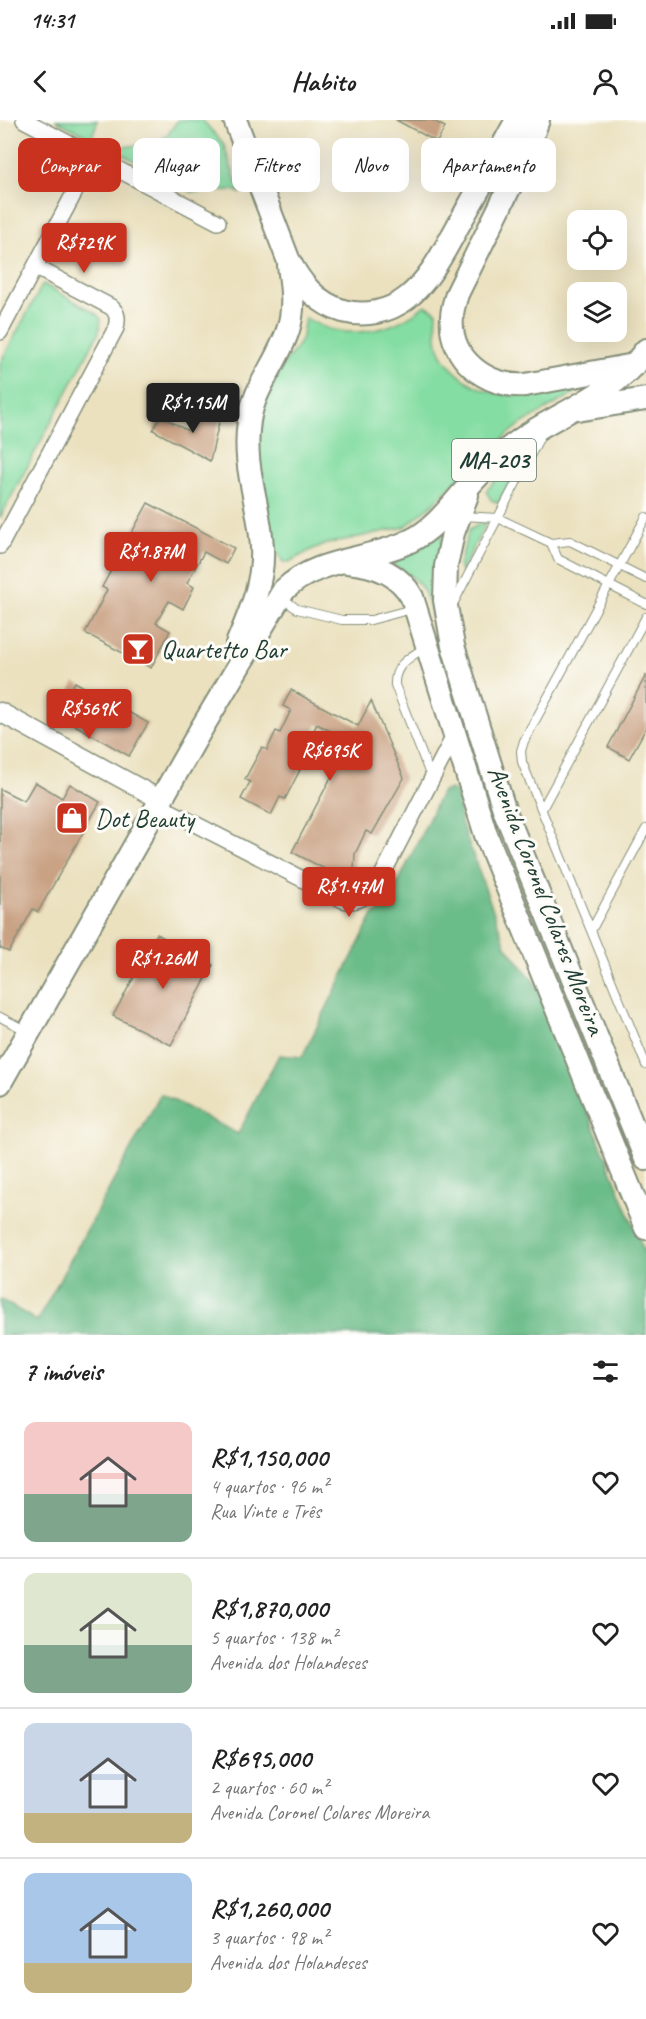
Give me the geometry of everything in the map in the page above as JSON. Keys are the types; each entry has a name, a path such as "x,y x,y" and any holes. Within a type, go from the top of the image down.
{"main road":[{"path":"235,120 288,260 299,280 309,291 335,308 368,314 382,311 401,302 422,284 440,257 517,120"},
{"path":"538,120 523,160 457,294 452,316 453,337 457,347 477,372 508,385 525,385 640,358"},
{"path":"200,731 253,605 259,580 262,545 249,473 247,432 255,396 288,330 292,298 288,260"},
{"name":"MA-203","path":"553,420 603,392 640,358"},
{"path":"553,420 595,406 646,399"},
{"name":"Avenida Coronel Colares Moreira","path":"553,420 521,439 478,476 448,517 445,585 447,615 462,680 504,809 646,1159"},
{"path":"0,1083 279,596 294,580 306,573 404,544 448,517"},
{"name":"Avenida Coronel Colares Moreira","path":"342,561 369,566 392,575 408,589 416,607 486,835 646,1228"}],"street":[{"path":"24,120 59,138"},
{"path":"121,170 218,222"},
{"path":"0,332 75,192"},
{"path":"0,546 118,321 115,310 111,307 35,267"},
{"path":"0,712 160,802 350,902 363,898 376,887 455,734"}],"lane":[{"path":"447,615 553,420"},
{"path":"448,517 498,518 550,543 570,541 646,579"},
{"path":"646,517 524,741 521,751 522,762 646,1065"},
{"path":"550,543 558,559 646,604"},
{"path":"279,596 297,609 342,620 371,621 416,607"},
{"path":"542,809 646,617"},
{"path":"428,646 400,666 395,678 395,686 432,778"},
{"path":"592,929 646,829"},
{"path":"0,1017 29,1032"}],"green space":[{"path":"55,120 97,120 91,138"},
{"path":"178,120 202,120 218,138 163,138"},
{"path":"220,140 232,169 232,190 220,191"},
{"path":"133,146 133,160 121,153 121,148"},
{"path":"43,284 94,312 101,319 99,332 0,518 0,363"},
{"path":"425,305 437,312 438,346 445,360 473,385 488,391 521,395 590,384 521,424 473,463 435,502 405,527 326,544 289,562 283,562 272,538 253,435 276,375 302,337 305,317 335,330 366,331 398,322"},
{"path":"524,454 498,503 491,500 486,491"},
{"path":"486,523 461,572 459,566 469,530"},
{"path":"442,531 440,630 437,636 424,591 411,576 388,562 389,559 418,550"},
{"path":"450,789 457,792 461,822 506,946 535,983 646,1256 646,1335 0,1335 0,1299 37,1321 161,1094 238,1134 279,1055 302,1057 373,915 390,900 441,793"}],"building":[{"path":"396,120 432,120 445,127 439,138 430,138"},
{"path":"203,409 220,418 210,461 153,430 161,416 190,432"},
{"path":"148,503 234,548 226,564 204,552 187,583 194,587 183,609 169,601 156,623 170,631 151,668 85,633 107,590 102,587"},
{"path":"646,675 646,728 629,759 608,747"},
{"path":"75,682 148,723 129,756 57,715"},
{"path":"291,690 358,726 371,701 404,778 372,834 366,831 355,854 354,869 348,881 292,852 350,741 317,724 295,768 300,770 285,799 280,797 271,815 241,799 250,782 245,779 262,747 267,750 276,731 280,733 291,710 283,706"},
{"path":"35,782 62,798 70,784 100,802 38,912 33,909 9,952 0,948 0,789 24,801"},
{"path":"157,934 213,965 171,1045 113,1016"}],"place":[{"name":"Quartetto Bar","path":"138,649"},
{"name":"Dot Beauty","path":"72,818"}]}
